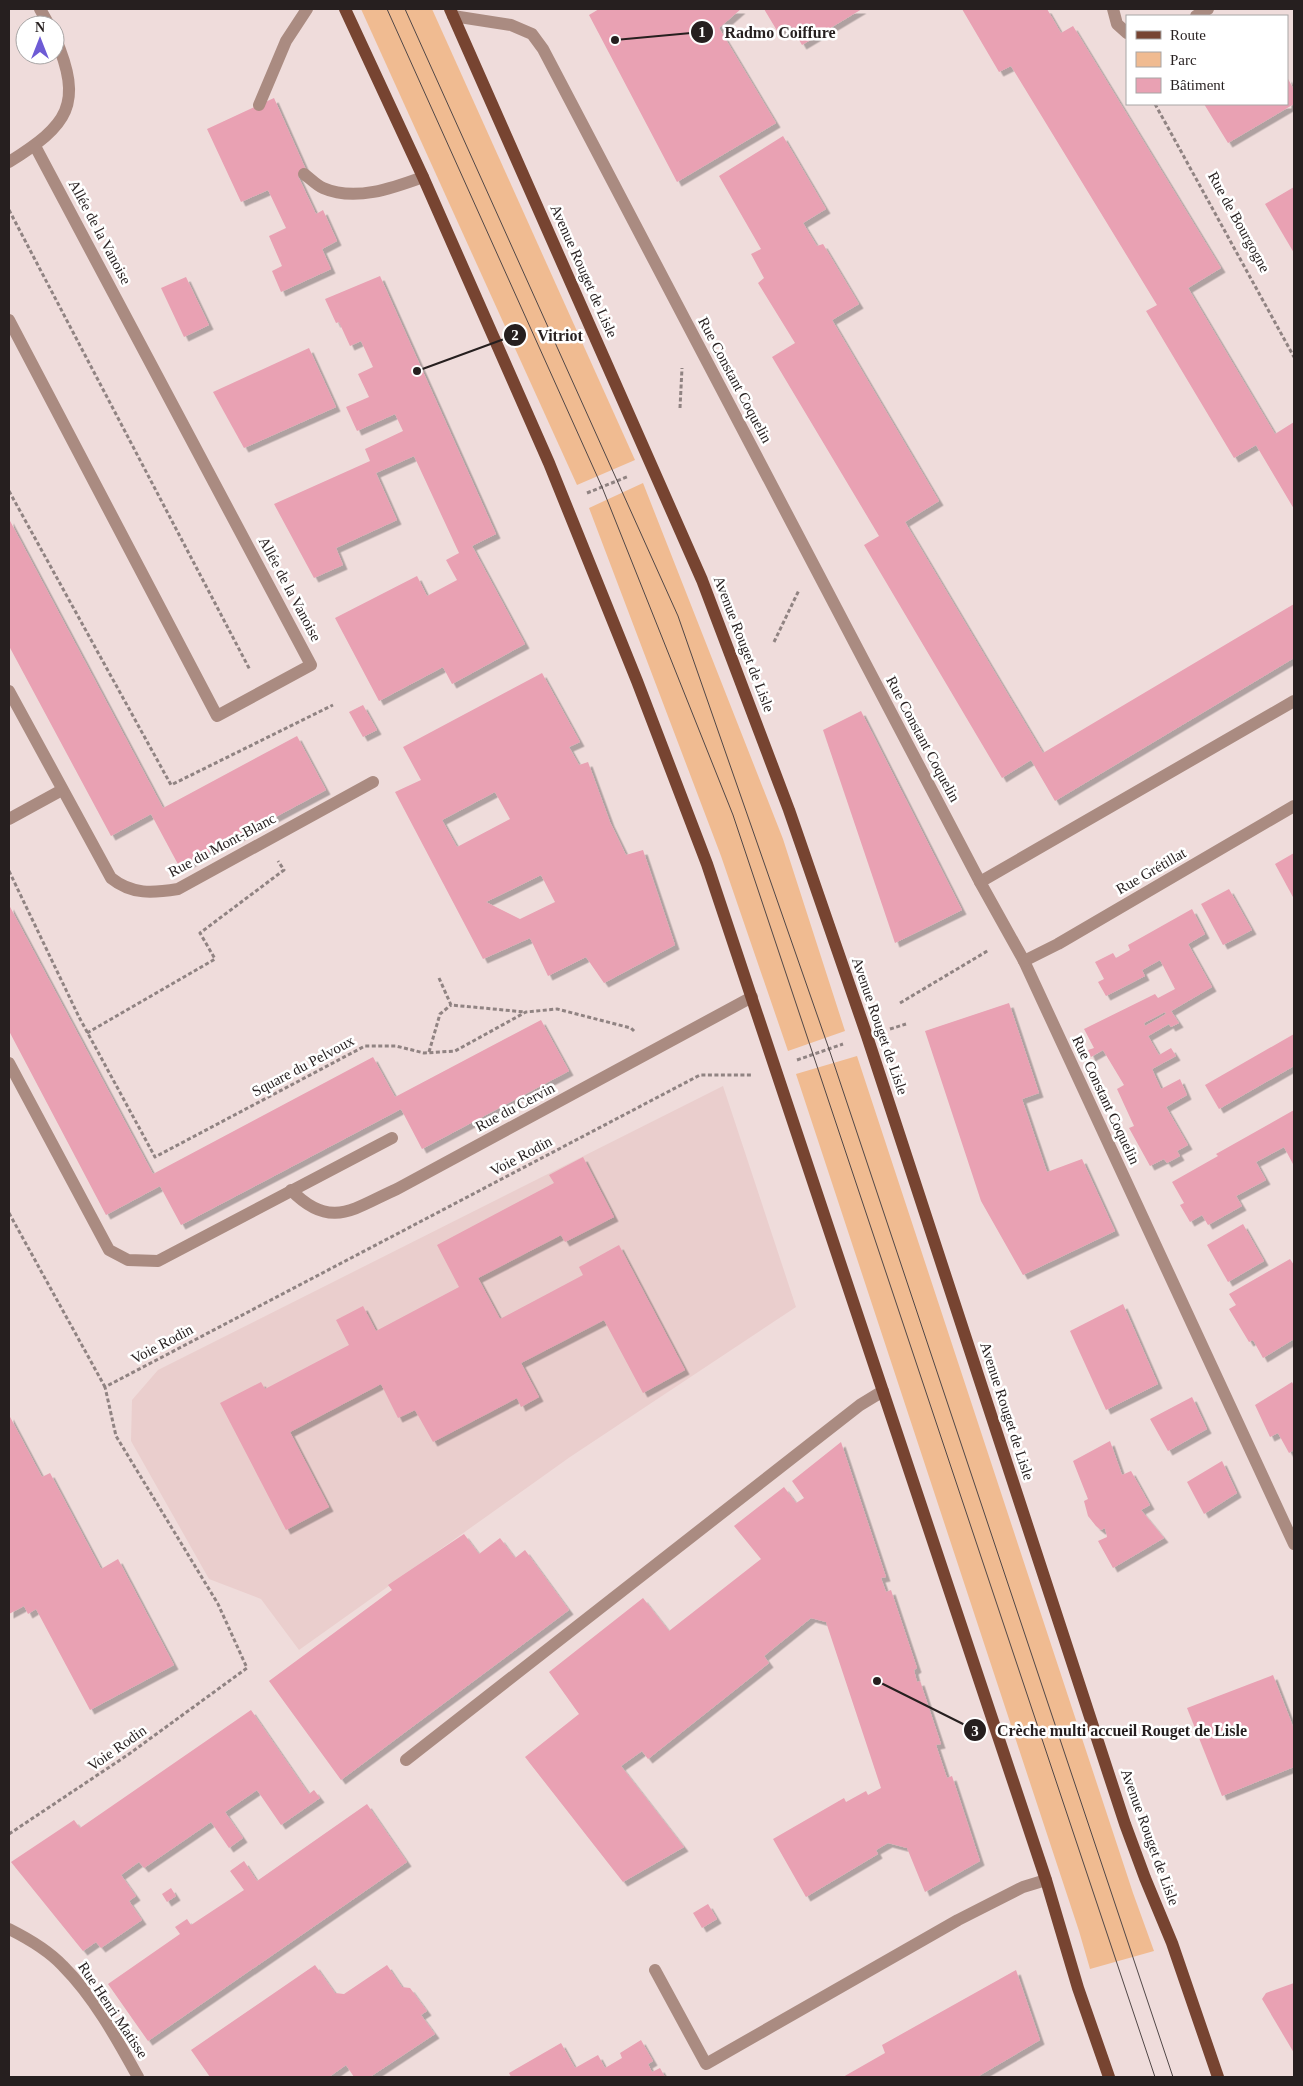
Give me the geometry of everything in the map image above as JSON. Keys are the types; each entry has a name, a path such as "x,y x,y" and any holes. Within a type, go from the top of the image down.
{"main road":[{"path":"345,9 423,177 565,502 707,864 1046,1880 1078,1988 1109,2077"},
{"name":"Avenue Rouget de Lisle","path":"452,12 702,580 789,810 866,1036 1125,1824 1172,1943 1218,2077"}],"street":[{"path":"258,105 286,41 307,9"},
{"path":"1113,9 1117,24 1126,32"},
{"name":"Rue Constant Coquelin","path":"452,12 511,25 532,34 543,49 980,882 1024,961 1294,1544"},
{"path":"9,162 36,146 50,134 62,118 68,101 70,82 65,60"},
{"name":"Allée de la Vanoise","path":"9,320 217,716 311,665 36,146"},
{"path":"304,174 322,188 366,193 388,190 423,177"},
{"name":"Rue du Mont-Blanc","path":"9,691 111,878 121,886 144,894 178,890 373,782"},
{"path":"980,882 1294,701"},
{"path":"9,819 62,790"},
{"name":"Rue Grétillat","path":"1024,961 1058,944 1294,806"},
{"name":"Rue du Cervin","path":"291,1190 306,1206 325,1212 343,1214 397,1188 752,997"},
{"path":"9,1063 109,1250 128,1260 158,1261 392,1138"},
{"path":"406,1760 860,1405 883,1391"},
{"path":"655,1970 706,2064 958,1920 1023,1887 1046,1880"},
{"name":"Rue Henri Matisse","path":"9,1929 22,1936 62,1965 87,1996 121,2047 138,2077"}],"path":[{"name":"Rue de Bourgogne","path":"1156,105 1294,357"},
{"path":"9,210 262,692"},
{"path":"565,502 652,467"},
{"path":"9,491 172,785 332,705"},
{"path":"774,642 812,562"},
{"path":"88,1033 215,959 200,933 284,870"},
{"name":"Square du Pelvoux","path":"9,871 88,1033 154,1157 365,1046 396,1046 429,1053 455,1051 526,1012 557,1009 632,1028 655,1049"},
{"path":"900,1003 1011,937"},
{"path":"439,978 451,1005"},
{"path":"429,1053 440,1014 451,1005 526,1012"},
{"name":"Voie Rodin","path":"9,1834 129,1754 247,1668 218,1604 116,1436 105,1387 700,1075 748,1076 906,1024"},
{"path":"9,1214 105,1387"}],"shaded area":[{"path":"723,1086 796,1307 570,1457 299,1650 261,1599 209,1579 131,1441 132,1400 158,1370"}],"green space":[{"path":"361,9 432,9 635,460 577,485"},
{"path":"643,483 783,839 845,1031 788,1051 721,856 589,508"},
{"path":"857,1056 1133,1893 1154,1951 1090,1969 796,1074"}],"building":[{"path":"599,9 741,9 719,28 776,123 677,182 589,15"},
{"path":"764,9 862,9 802,45 791,26 779,34"},
{"path":"962,9 1047,9 1061,33 1073,26 1221,268 1188,288 1275,434 1294,422 1294,509 1256,445 1234,458 1146,311 1157,305 1011,66 999,72"},
{"path":"1288,79 1294,90 1294,104 1228,143 1205,105 1288,105"},
{"path":"274,98 307,172 298,176 316,214 323,210 337,241 322,249 331,269 281,292 272,271 282,266 269,236 286,228 268,190 241,202 207,129"},
{"path":"783,136 826,209 803,223 817,246 823,244 859,304 832,320 939,501 905,522 1043,753 1294,604 1294,658 1055,801 1031,760 1002,778 864,545 879,536 772,357 795,343 758,283 764,278 751,254 761,249 719,176"},
{"path":"1294,187 1294,253 1265,204"},
{"path":"380,276 496,534 472,546 525,644 452,684 443,667 379,701 335,618 417,576 427,596 457,580 446,560 459,553 414,456 376,473 397,520 336,548 343,565 314,578 274,504 370,461 365,449 403,431 395,414 357,431 346,407 369,397 358,374 373,367 361,341 350,346 339,322 336,323 325,299"},
{"path":"186,277 209,325 184,337 161,288"},
{"path":"309,348 336,407 244,448 213,392"},
{"path":"9,519 163,808 297,736 326,790 180,868 151,814 111,836 9,646"},
{"path":"542,673 580,742 569,747 579,765 588,762 610,822 626,855 643,850 675,945 604,983 586,957 548,976 530,938 483,959 395,792 421,780 403,747","holes":["495,792 510,819 457,847 442,820","541,875 555,902 520,919 486,902"]},
{"path":"363,705 377,730 363,737 349,712"},
{"path":"861,711 962,910 895,943 823,730"},
{"path":"1294,853 1294,899 1275,864"},
{"path":"1229,889 1252,930 1223,945 1201,904"},
{"path":"9,905 153,1174 373,1057 395,1097 541,1020 569,1071 422,1149 401,1109 181,1225 160,1186 106,1215 9,1031"},
{"path":"1192,909 1205,934 1188,944 1212,987 1171,1011 1179,1023 1171,1027 1169,1024 1148,1036 1159,1055 1171,1048 1176,1056 1152,1069 1161,1089 1180,1079 1187,1095 1166,1107 1188,1145 1177,1151 1180,1156 1167,1163 1164,1159 1150,1166 1129,1128 1134,1126 1117,1089 1124,1085 1103,1050 1091,1057 1088,1050 1094,1048 1084,1029 1155,994 1158,998 1175,989 1160,960 1142,970 1145,976 1106,996 1098,982 1104,979 1095,962 1113,953 1116,958 1130,950 1128,945","holes":["1165,1012 1166,1014 1145,1026 1144,1023"]},
{"path":"1009,1003 1039,1093 1022,1099 1047,1172 1082,1159 1115,1231 1023,1275 981,1201 925,1031"},
{"path":"1294,1034 1294,1066 1219,1109 1205,1085"},
{"path":"1294,1110 1294,1166 1284,1147 1256,1162 1266,1180 1236,1196 1242,1206 1208,1225 1202,1215 1190,1222 1180,1205 1184,1203 1172,1182 1218,1156 1216,1154"},
{"path":"583,1157 614,1217 565,1242 561,1235 478,1278 500,1319 583,1275 579,1267 619,1245 685,1370 643,1393 604,1320 521,1363 539,1397 521,1407 517,1398 433,1442 415,1410 398,1418 381,1384 290,1432 329,1507 286,1530 220,1403 261,1382 265,1389 349,1345 336,1320 363,1306 376,1331 459,1287 437,1245 554,1183 549,1175"},
{"path":"1243,1224 1264,1261 1228,1282 1207,1245"},
{"path":"1290,1259 1294,1265 1294,1339 1263,1358 1253,1340 1249,1342 1229,1309 1236,1305 1229,1294"},
{"path":"1123,1304 1158,1384 1106,1410 1070,1331"},
{"path":"1292,1382 1294,1386 1294,1450 1289,1453 1278,1433 1270,1437 1255,1405"},
{"path":"1192,1397 1207,1429 1168,1451 1150,1419"},
{"path":"9,1415 42,1477 50,1473 101,1569 118,1559 174,1665 90,1710 36,1609 28,1614 24,1606 9,1614"},
{"path":"1110,1441 1122,1475 1131,1471 1150,1505 1141,1510 1164,1538 1113,1568 1098,1541 1107,1537 1105,1528 1101,1530 1088,1516 1084,1501 1088,1499 1073,1461"},
{"path":"841,1442 886,1577 881,1578 886,1592 891,1590 917,1668 914,1670 917,1682 920,1681 941,1744 936,1745 947,1778 952,1776 980,1861 925,1892 907,1848 888,1843 876,1850 878,1854 806,1897 773,1839 844,1798 846,1802 866,1791 868,1795 881,1788 826,1622 811,1618 764,1656 769,1663 648,1759 642,1751 621,1766 684,1847 623,1882 525,1757 579,1714 549,1672 643,1598 669,1631 761,1559 734,1526 784,1487 796,1503 804,1498 792,1481"},
{"path":"1222,1461 1237,1493 1204,1514 1187,1482"},
{"path":"464,1534 479,1554 500,1538 515,1558 525,1550 569,1610 341,1780 269,1681 392,1590 388,1585"},
{"path":"1273,1675 1294,1729 1294,1767 1222,1796 1187,1708"},
{"path":"251,1710 309,1794 314,1790 320,1798 281,1825 257,1790 225,1812 243,1838 229,1848 211,1822 144,1868 139,1862 121,1875 136,1896 129,1901 142,1920 101,1948 96,1942 83,1951 11,1862 74,1820 80,1828"},
{"path":"367,1804 407,1862 148,2041 108,1984 180,1934 175,1927 187,1919 191,1925 244,1890 230,1871 244,1861 257,1881"},
{"path":"171,1888 176,1896 167,1902 162,1894"},
{"path":"708,1904 717,1919 702,1928 693,1913"},
{"path":"315,1965 335,1993 344,1994 387,1965 402,1987 410,1988 427,2011 421,2015 435,2034 370,2077 354,2077 346,2065 329,2077 210,2077 191,2050"},
{"path":"1016,1970 1040,2040 977,2077 843,2077 885,2053 882,2045"},
{"path":"1294,1983 1294,2053 1262,1999 1266,1993"},
{"path":"641,2040 653,2061 648,2064 652,2072 660,2068 665,2077 511,2077 509,2073 561,2043 575,2068 598,2055 605,2068 622,2058 620,2053"}],"tram line":[{"path":"387,9 602,487 733,815 1155,2077"},
{"path":"405,9 678,616 829,1049 1173,2077"}],"place":[{"name":"Radmo Coiffure","path":"615,40"},
{"name":"Vitriot","path":"417,371"},
{"name":"Crèche multi accueil Rouget de Lisle","path":"877,1681"}]}
